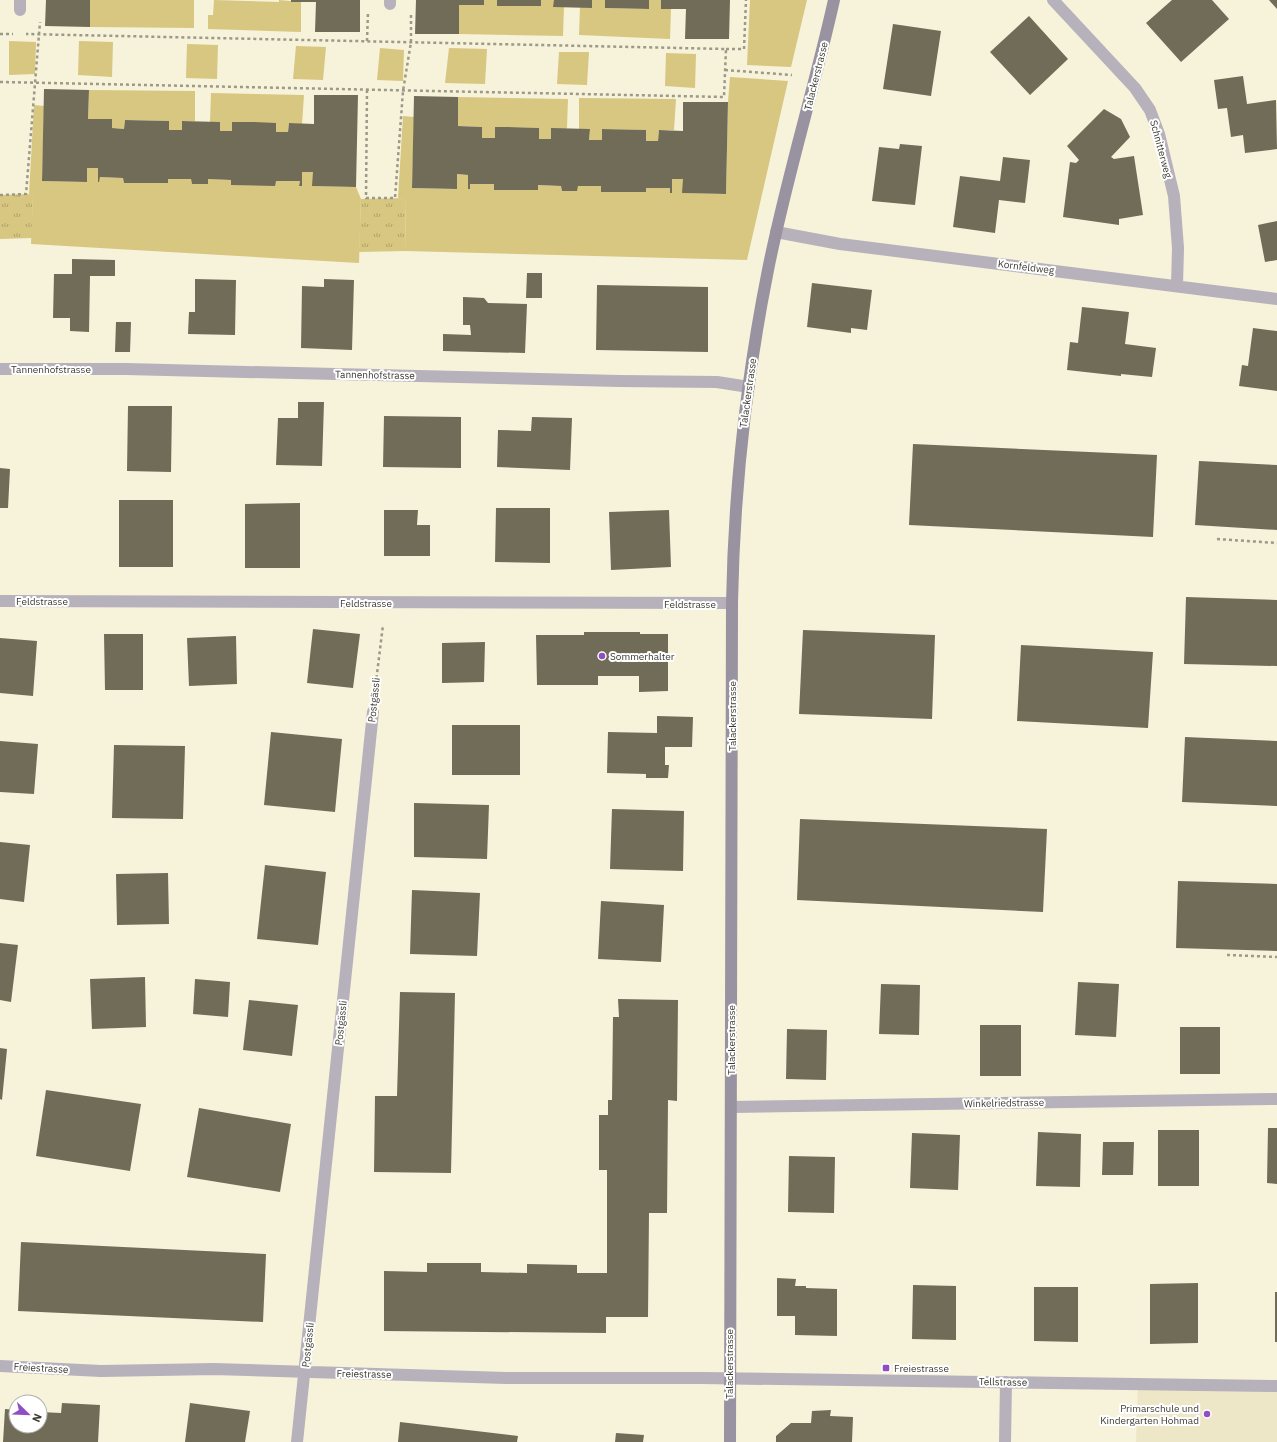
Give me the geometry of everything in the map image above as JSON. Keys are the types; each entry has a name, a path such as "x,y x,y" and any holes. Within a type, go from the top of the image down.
{"main road":[{"name":"Talackerstrasse","path":"730,1442 732,604 735,516 749,387 768,270 776,232 816,77 834,0"}],"street":[{"name":"Schnitterweg","path":"1053,0 1135,88 1150,110 1159,134 1174,196 1178,248 1177,286"},
{"name":"Kornfeldweg","path":"776,232 840,244 1277,299"},
{"name":"Tannenhofstrasse","path":"0,369 126,369 717,382 749,387"},
{"name":"Feldstrasse","path":"0,601 385,604 732,604"},
{"name":"Postgässli","path":"297,1442 373,712"},
{"name":"Winkelriedstrasse","path":"731,1107 1277,1099"},
{"name":"Freiestrasse","path":"0,1366 101,1371 214,1369 506,1378 729,1378"},
{"name":"Tellstrasse","path":"729,1378 1277,1386"},
{"path":"1005,1442 1006,1382"}],"path":[{"path":"24,34 744,49 746,0"},
{"path":"367,41 368,7"},
{"path":"367,90 366,198 396,198 403,91 411,42 411,7"},
{"path":"0,34 16,34"},
{"path":"0,195 26,194 34,83 40,34"},
{"path":"0,82 724,97 726,49"},
{"path":"725,70 816,77"},
{"path":"1217,539 1277,543"},
{"name":"Postgässli","path":"373,712 385,604"},
{"path":"1227,955 1277,957"}],"shaded area":[{"name":"Primarschule und Kindergarten Hohmad","path":"1138,1385 1277,1386 1277,1442 1136,1442"}],"green space":[{"path":"90,0 194,0 194,28 90,27"},
{"path":"214,0 279,2 279,0 301,2 301,32 208,29 208,15 213,15"},
{"path":"484,0 497,0 497,6 541,6 541,0 554,0 554,7 564,7 563,36 459,34 459,5 484,5"},
{"path":"592,0 605,0 605,8 648,9 649,0 661,0 661,9 671,9 670,39 579,35 580,7 592,8"},
{"path":"750,0 807,0 791,67 747,65"},
{"path":"9,41 36,42 35,74 9,75"},
{"path":"79,41 113,42 112,77 78,75"},
{"path":"187,44 218,45 217,79 186,78"},
{"path":"296,46 326,47 323,80 293,79"},
{"path":"380,48 404,50 403,81 377,80"},
{"path":"449,48 487,49 485,84 445,83"},
{"path":"559,52 589,52 587,85 557,84"},
{"path":"666,53 696,54 695,88 665,86"},
{"path":"730,77 788,81 747,260 405,251 406,198 398,198 403,116 414,117 412,188 456,189 457,174 468,175 468,189 470,184 494,184 494,190 538,190 538,185 561,186 562,191 576,191 578,186 601,186 601,191 603,192 645,192 646,188 670,188 670,193 672,193 672,179 683,179 683,193 726,194"},
{"path":"89,90 195,91 195,121 182,121 182,130 169,130 169,121 125,120 124,129 112,128 112,119 88,119"},
{"path":"211,93 304,95 302,124 289,123 288,132 276,132 276,123 232,131 220,131 220,122 210,122"},
{"path":"458,97 568,99 567,128 551,139 539,139 539,128 495,127 495,138 482,138 482,127 458,126"},
{"path":"579,98 676,99 674,130 659,130 658,141 646,141 646,130 602,129 602,140 589,140 590,129 579,129"},
{"path":"34,105 44,106 42,181 87,182 87,168 98,168 98,182 100,177 123,178 124,183 168,183 168,179 191,179 192,184 207,184 208,179 231,180 231,185 276,181 300,181 299,186 301,186 302,172 313,172 313,186 356,187 361,199 359,263 31,244 33,194 29,194"},
{"path":"33,194 32,238 0,239 0,195"},
{"path":"406,198 405,251 359,252 361,199"}],"building":[{"path":"46,0 90,0 90,27 45,26"},
{"path":"291,0 360,0 360,32 315,32 316,2 291,2"},
{"path":"416,0 484,0 484,5 459,5 459,34 415,34"},
{"path":"497,0 541,0 541,6 497,6"},
{"path":"554,0 592,0 592,8 553,7"},
{"path":"605,0 649,0 649,9 605,8"},
{"path":"661,0 730,0 729,39 685,39 686,9 661,9"},
{"path":"1172,0 1212,0 1229,19 1181,62 1146,23"},
{"path":"1269,0 1277,0 1277,9"},
{"path":"1029,16 1068,59 1030,95 990,52"},
{"path":"893,24 941,31 931,96 883,89"},
{"path":"1243,76 1247,104 1276,100 1277,149 1245,153 1243,135 1231,137 1227,108 1218,109 1214,80"},
{"path":"44,89 89,90 88,119 112,119 112,128 124,129 125,120 169,121 169,130 182,130 182,121 220,122 220,131 232,131 232,122 254,122 276,123 276,132 288,132 289,123 314,124 314,95 358,95 356,187 312,186 313,172 302,172 302,186 299,186 300,181 276,181 275,186 231,185 231,180 208,179 208,184 192,184 191,179 168,179 168,183 124,183 123,178 100,177 98,182 98,168 87,168 87,182 42,181"},
{"path":"414,96 458,97 458,126 482,127 482,138 495,138 495,127 506,127 539,128 539,139 551,139 551,128 590,129 589,140 602,140 602,129 646,130 646,141 658,141 659,130 683,131 683,102 728,102 726,194 682,193 683,179 672,179 672,193 670,193 670,188 646,188 646,192 601,192 601,186 578,186 577,191 562,191 561,186 538,185 538,190 494,190 494,184 470,184 470,189 468,189 468,175 457,174 457,189 412,188"},
{"path":"1104,109 1121,119 1130,137 1111,157 1114,159 1134,156 1143,215 1119,219 1119,225 1063,217 1070,162 1076,163 1079,160 1067,146"},
{"path":"900,144 922,146 915,205 872,201 879,147 899,149"},
{"path":"1003,157 1030,160 1025,203 999,200 995,233 953,227 960,176 1000,181"},
{"path":"1277,221 1277,260 1265,262 1258,225"},
{"path":"72,259 115,260 115,276 90,276 89,332 70,331 70,318 53,318 54,274 72,274"},
{"path":"527,273 542,273 542,298 526,298"},
{"path":"195,279 236,280 235,335 188,334 189,312 195,312"},
{"path":"324,279 354,280 352,350 301,348 302,286 324,287"},
{"path":"812,283 872,290 867,330 851,328 851,333 807,327"},
{"path":"597,285 708,287 708,352 596,350"},
{"path":"463,297 484,298 488,303 527,304 525,353 443,351 443,334 471,335 470,325 463,325"},
{"path":"1082,307 1129,312 1125,344 1156,348 1152,377 1121,374 1121,376 1067,370 1070,342 1078,343"},
{"path":"116,322 131,322 130,352 115,352"},
{"path":"1253,328 1277,331 1277,391 1239,386 1242,365 1248,366"},
{"path":"298,402 324,402 322,466 276,465 278,418 298,418"},
{"path":"128,406 172,406 171,472 127,471"},
{"path":"384,416 461,417 461,468 383,467"},
{"path":"532,417 572,418 570,470 497,467 498,430 531,431"},
{"path":"913,444 1157,455 1153,537 909,525"},
{"path":"1199,461 1277,465 1277,530 1195,525"},
{"path":"0,468 10,469 8,508 0,508"},
{"path":"119,500 173,500 173,567 119,567"},
{"path":"300,503 300,568 245,568 245,504"},
{"path":"496,508 550,508 550,563 495,562"},
{"path":"384,510 418,510 417,525 430,525 430,556 384,556"},
{"path":"669,510 671,567 611,570 609,512"},
{"path":"1186,597 1277,600 1277,666 1184,664"},
{"path":"313,629 360,634 353,688 307,683"},
{"path":"803,630 935,635 932,719 799,714"},
{"name":"Sommerhalter","path":"584,632 640,632 640,634 668,634 668,691 639,692 639,676 598,676 598,685 537,685 536,635 584,635"},
{"path":"104,634 143,634 143,690 105,690"},
{"path":"236,636 237,684 189,686 187,638"},
{"path":"0,638 37,641 33,696 0,693"},
{"path":"485,642 484,682 442,683 442,643"},
{"path":"1021,645 1153,652 1148,728 1017,721"},
{"path":"657,716 693,717 692,747 665,747 665,765 669,765 668,778 646,778 646,774 607,773 608,732 657,733"},
{"path":"452,725 520,725 520,775 452,775"},
{"path":"271,732 342,739 335,812 264,805"},
{"path":"1185,737 1277,741 1277,806 1182,802"},
{"path":"0,741 38,744 34,794 0,792"},
{"path":"114,745 185,746 183,819 112,818"},
{"path":"414,803 489,805 487,859 414,857"},
{"path":"612,809 684,811 683,871 610,869"},
{"path":"800,819 1047,829 1043,912 797,900"},
{"path":"0,842 30,845 24,902 0,899"},
{"path":"265,865 326,872 318,945 257,939"},
{"path":"168,873 169,924 117,925 116,874"},
{"path":"1178,881 1277,884 1277,951 1176,948"},
{"path":"412,890 480,893 477,956 410,954"},
{"path":"601,901 664,905 661,962 598,959"},
{"path":"0,943 18,945 11,1002 0,1000"},
{"path":"145,977 146,1027 92,1029 90,979"},
{"path":"195,979 230,982 228,1017 193,1014"},
{"path":"1078,982 1119,984 1116,1037 1075,1035"},
{"path":"881,984 920,985 919,1035 879,1034"},
{"path":"400,992 455,993 451,1173 374,1172 375,1096 397,1096"},
{"path":"618,999 678,1000 677,1101 668,1100 667,1213 649,1213 648,1317 606,1317 606,1333 384,1331 384,1271 427,1272 427,1263 481,1263 481,1272 527,1273 527,1264 577,1265 577,1273 607,1273 607,1170 599,1170 599,1115 608,1115 608,1100 612,1100 613,1017 619,1017"},
{"path":"249,1000 298,1005 292,1056 243,1050"},
{"path":"980,1025 1021,1025 1021,1076 980,1076"},
{"path":"1180,1027 1220,1027 1220,1074 1180,1074"},
{"path":"787,1029 827,1030 826,1080 786,1079"},
{"path":"0,1048 7,1049 2,1100 0,1099"},
{"path":"46,1090 141,1104 130,1171 36,1156"},
{"path":"199,1108 291,1124 280,1192 187,1177"},
{"path":"1268,1128 1277,1128 1277,1184 1267,1183"},
{"path":"1158,1130 1199,1130 1199,1186 1158,1186"},
{"path":"1038,1132 1081,1134 1080,1187 1036,1186"},
{"path":"912,1133 960,1135 958,1190 910,1188"},
{"path":"1103,1142 1134,1142 1133,1175 1102,1175"},
{"path":"789,1156 835,1157 834,1213 788,1212"},
{"path":"21,1242 266,1254 263,1322 18,1311"},
{"path":"777,1278 796,1279 795,1286 806,1286 806,1288 837,1289 837,1336 795,1335 795,1316 777,1316"},
{"path":"1198,1283 1198,1343 1150,1344 1150,1284"},
{"path":"913,1285 956,1286 956,1340 912,1339"},
{"path":"1034,1287 1078,1287 1078,1342 1034,1341"},
{"path":"1275,1292 1277,1292 1277,1342 1275,1342"},
{"path":"62,1403 100,1405 98,1442 3,1442 5,1409 8,1409 8,1434 48,1434 48,1412 61,1413"},
{"path":"190,1403 250,1411 245,1442 185,1442"},
{"path":"831,1410 830,1416 853,1417 852,1442 776,1442 776,1436 791,1423 811,1423 812,1411"},
{"path":"400,1422 518,1436 517,1442 398,1442"},
{"path":"616,1433 644,1435 643,1442 615,1442"}],"place":[{"name":"Sommerhalter","path":"602,656"},
{"name":"Freiestrasse","path":"886,1368"},
{"name":"Primarschule und Kindergarten Hohmad","path":"1207,1414"}]}
